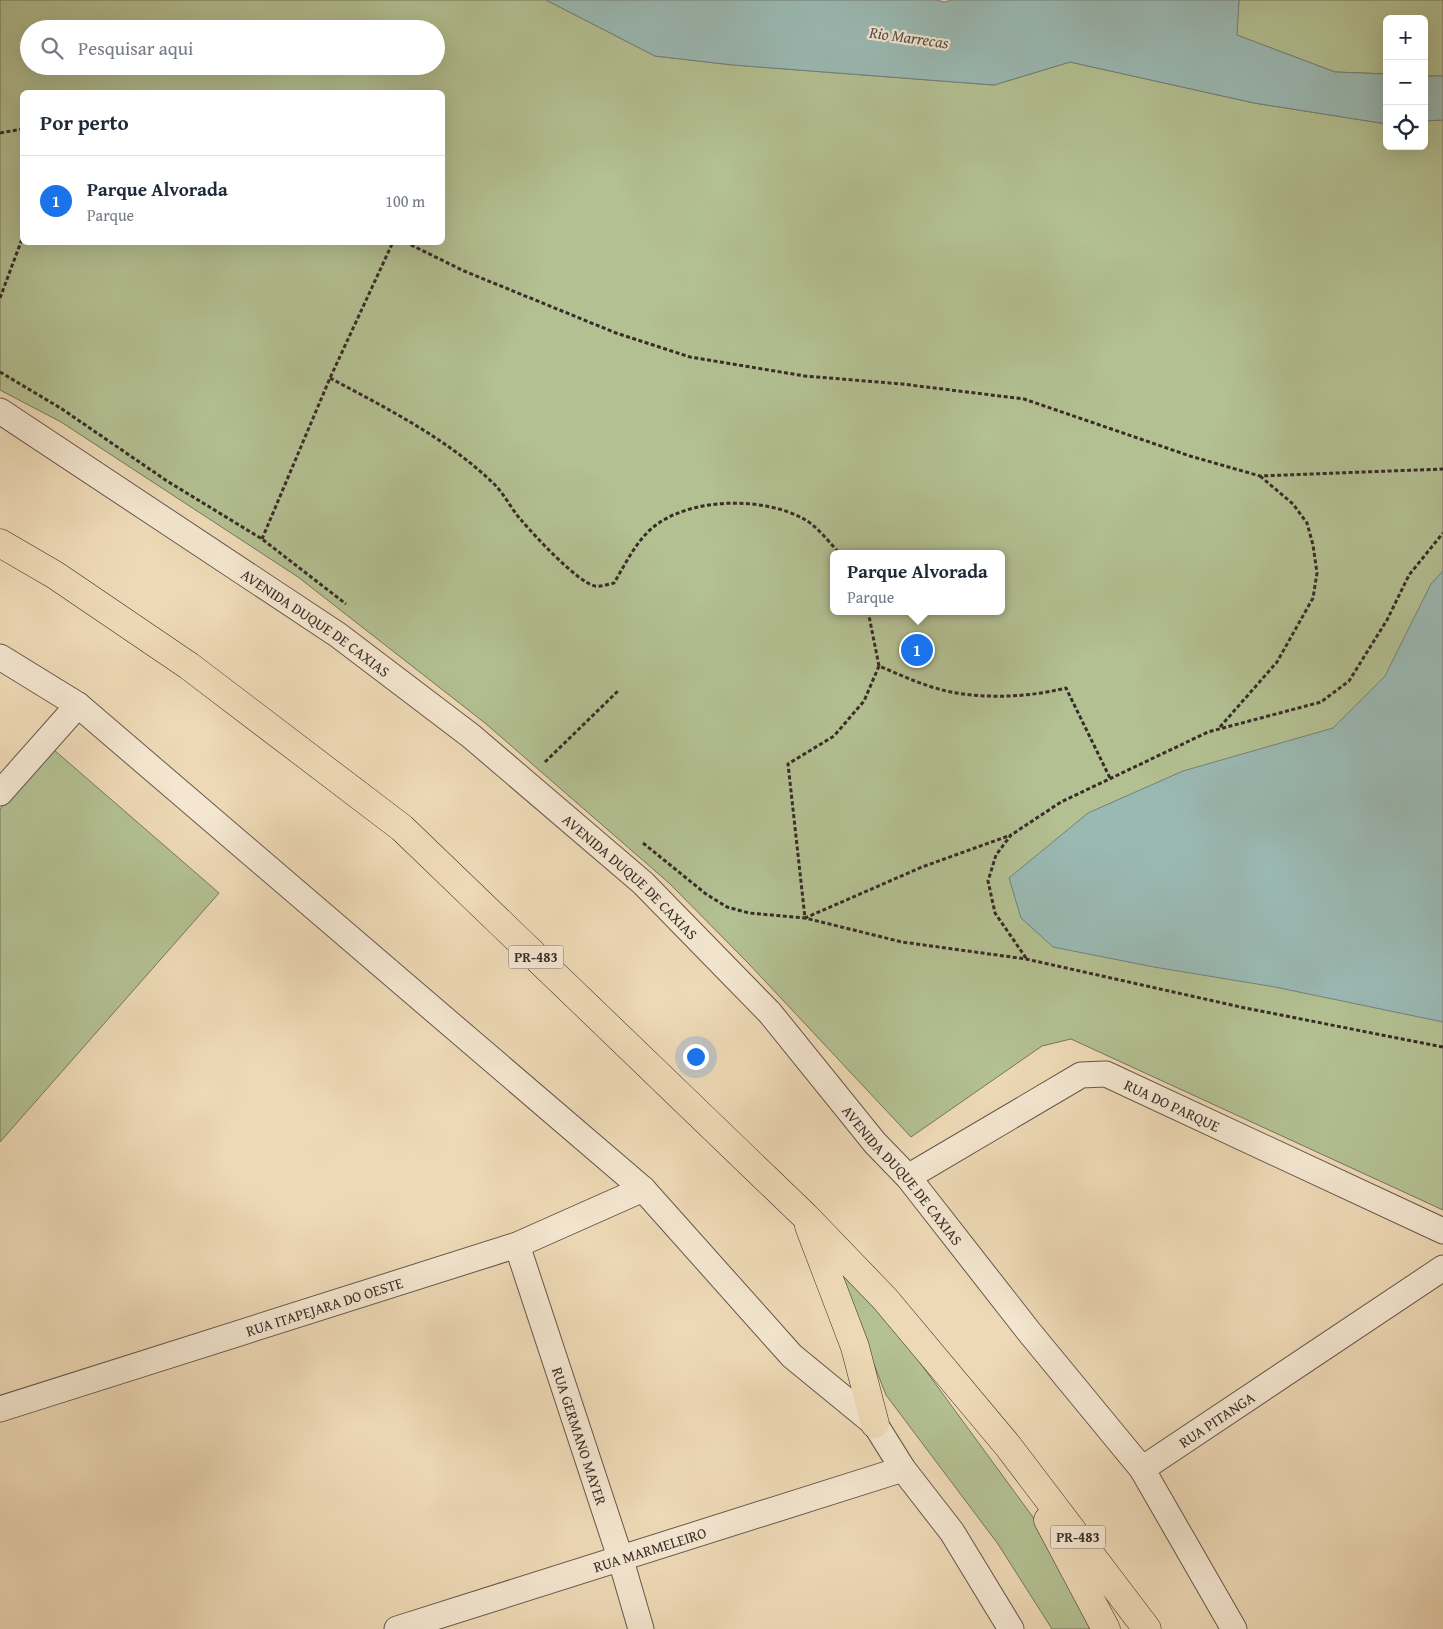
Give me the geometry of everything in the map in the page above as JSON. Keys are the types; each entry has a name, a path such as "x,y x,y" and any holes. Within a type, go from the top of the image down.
{"highway":[{"name":"PR-483","path":"0,542 55,576 189,666 402,828 805,1216 885,1299 1008,1446 1147,1629"},
{"path":"805,1216 855,1347 875,1424"},
{"name":"PR-483","path":"1008,1446 1106,1629"}],"street":[{"name":"AVENIDA DUQUE DE CAXIAS","path":"0,411 338,635 471,736 644,883 770,1013 875,1142 908,1177 1030,1333 1142,1469"},
{"path":"0,657 78,705 644,1189 792,1356 875,1424 903,1469 952,1532 1011,1629"},
{"path":"0,793 78,705"},
{"name":"RUA DO PARQUE","path":"908,1177 1082,1075 1106,1074 1443,1231"},
{"name":"RUA ITAPEJARA DO OESTE","path":"0,1409 517,1245 644,1189"},
{"name":"RUA GERMANO MAYER","path":"517,1245 620,1558 641,1629"},
{"name":"RUA PITANGA","path":"1142,1469 1443,1268"},
{"name":"RUA MARMELEIRO","path":"397,1629 903,1469"},
{"path":"1142,1469 1234,1629"}],"path":[{"path":"0,133 20,129"},
{"path":"0,298 20,244"},
{"path":"262,539 330,378 392,245"},
{"path":"411,245 464,271 616,333 690,357 805,376 902,384 1024,399 1190,456 1260,476 1443,469"},
{"path":"0,372 62,409 167,481 262,539 351,608"},
{"path":"330,378 399,415 458,454 493,483 522,520 564,564 579,578 596,586 614,584 640,541 656,524 677,513 733,502 783,510 805,520 836,550"},
{"path":"1220,728 1277,662 1313,598 1316,582 1317,574 1313,546 1306,523 1293,504 1260,476"},
{"path":"805,918 922,867 1011,835 1061,802 1220,728 1322,702 1350,681 1388,620 1409,575 1443,533"},
{"path":"805,918 788,764 834,736 864,701 879,666 869,615"},
{"path":"879,666 919,683 952,692 981,695 1041,694 1066,688 1110,778"},
{"path":"525,782 619,690"},
{"path":"538,757 549,767"},
{"path":"1011,835 996,855 988,881 995,913 1026,959"},
{"path":"640,841 706,894 727,907 749,913 805,918 902,942 1026,959 1245,1008 1443,1047"}],"green space":[{"path":"0,0 546,0 655,56 733,65 994,85 1070,62 1254,103 1383,123 1383,150 1428,150 1428,121 1443,120 1443,1210 1071,1039 1042,1046 911,1137 749,964 669,883 485,723 298,577 61,422 0,390"},
{"path":"1239,0 1443,0 1443,76 1428,76 1428,15 1383,15 1383,74 1335,72 1236,35"},
{"path":"53,749 219,893 0,1142 0,809"},
{"path":"832,1256 899,1334 1035,1520 1095,1629 1052,1629 998,1544 886,1395"}],"water":[{"name":"Rio Marrecas","path":"546,0 937,0 944,2 952,0 1239,0 1237,35 1335,72 1383,74 1383,123 1254,103 1070,62 994,85 733,65 655,56"},
{"path":"1428,76 1443,76 1443,120 1428,121"},
{"path":"1443,571 1443,1022 1275,987 1154,967 1053,947 1021,918 1009,878 1088,813 1183,771 1333,728 1385,676 1431,584"}],"place":[{"name":"Parque Alvorada","path":"917,650"}]}
